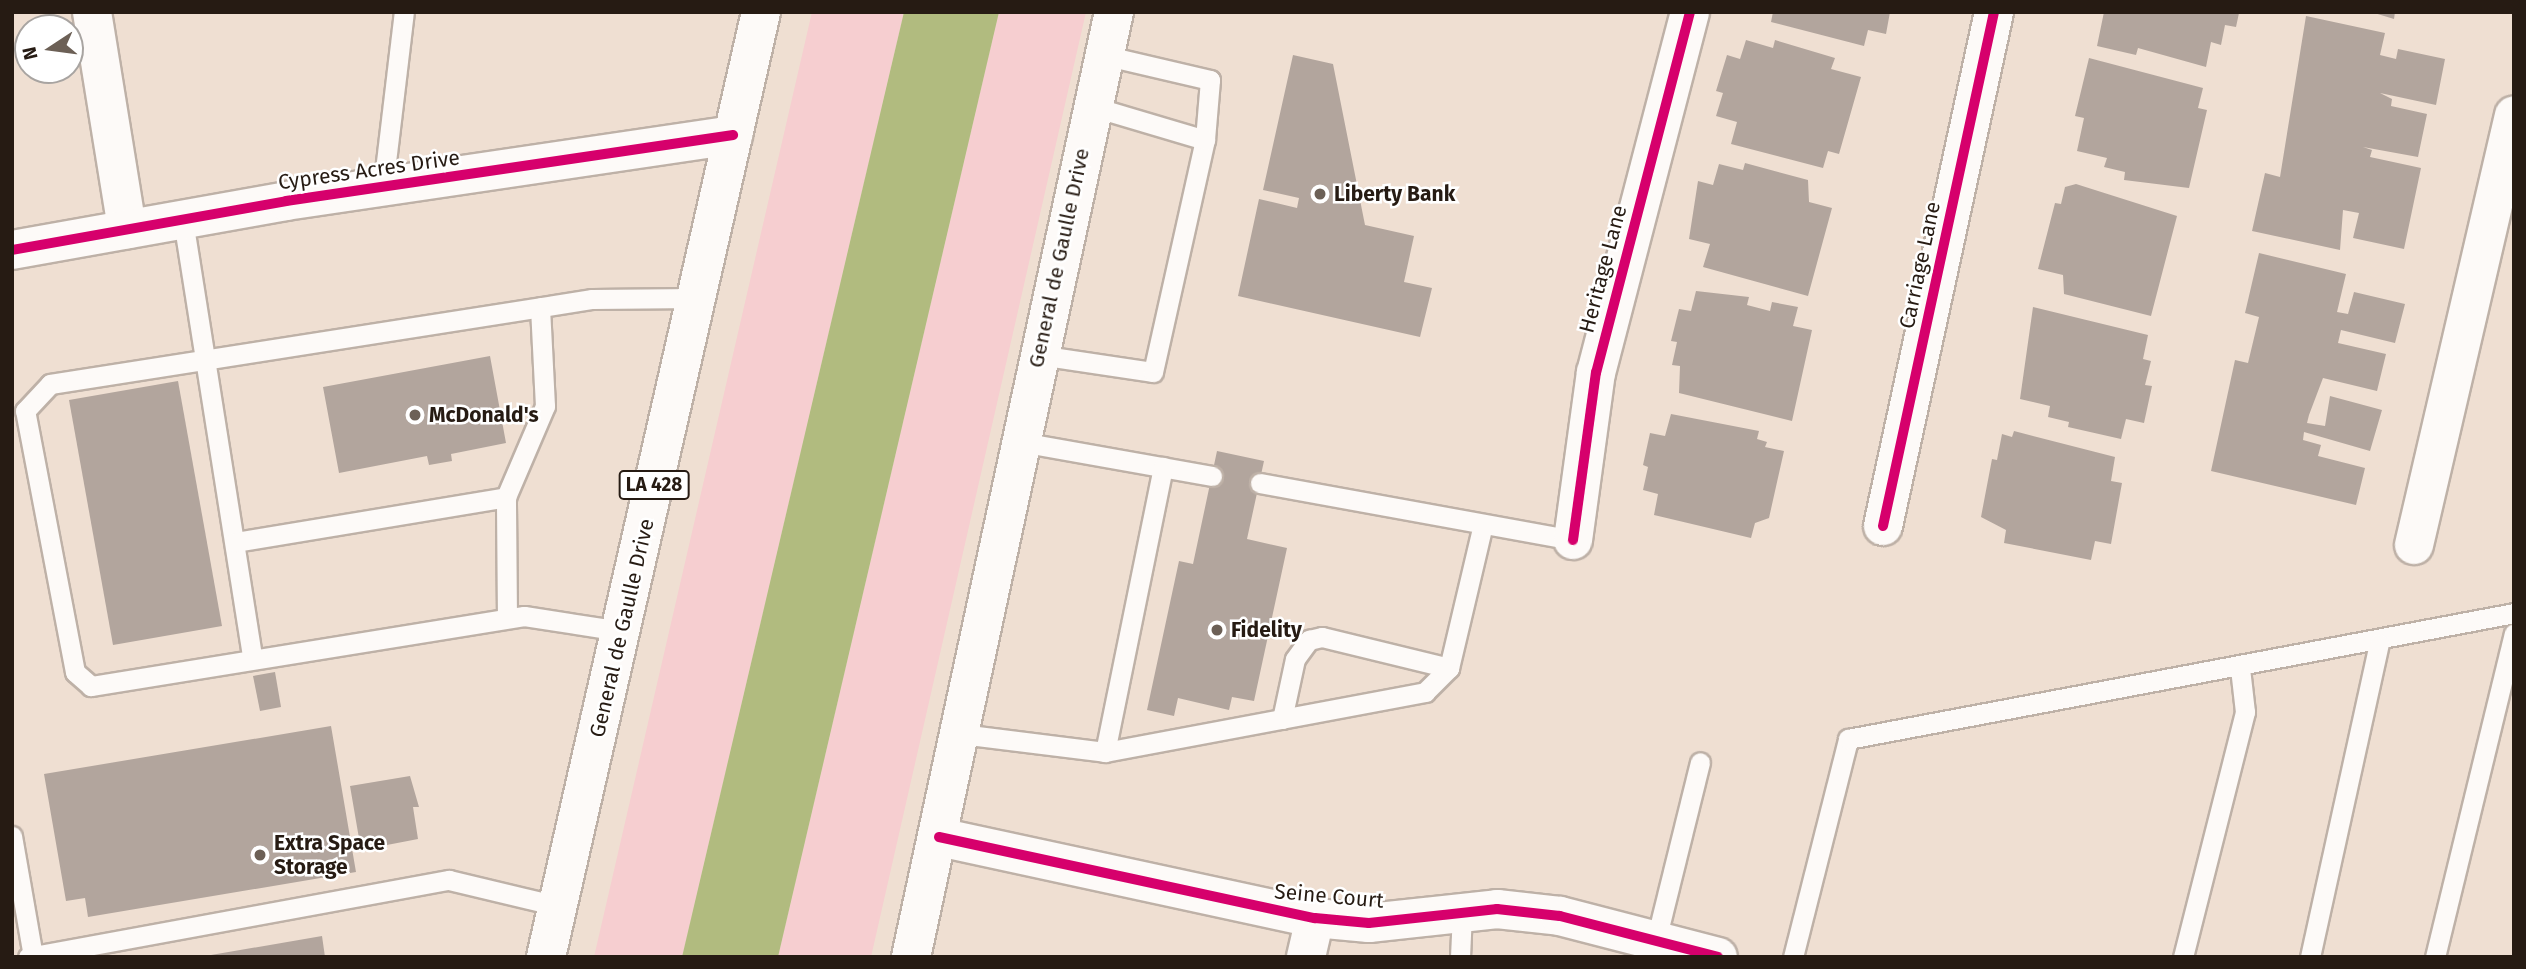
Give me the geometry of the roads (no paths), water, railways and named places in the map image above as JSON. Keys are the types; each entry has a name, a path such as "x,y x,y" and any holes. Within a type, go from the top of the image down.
{"street":[{"path":"92,12 127,229"},
{"name":"General de Gaulle Drive","path":"547,957 761,12"},
{"name":"General de Gaulle Drive","path":"911,957 961,734 1091,106 1114,12"},
{"name":"Heritage Lane","path":"1573,540 1596,373 1690,12"},
{"name":"Carriage Lane","path":"1883,526 1994,12"},
{"path":"2413,545 2514,116"},
{"name":"Cypress Acres Drive","path":"12,250 383,187 733,135"},
{"name":"Seine Court","path":"939,837 1315,918 1369,923 1497,909 1560,916 1718,957"},
{"path":"1306,957 1315,918"}],"lane":[{"path":"383,187 404,12"},
{"path":"1039,355 1153,372 1205,140 1210,80 1103,55"},
{"path":"1091,106 1205,140"},
{"path":"183,220 208,359 252,656"},
{"path":"621,631 508,618 252,656 109,685 91,686 75,673 25,411 50,384 592,299 697,298"},
{"path":"508,618 506,497 545,405 540,307"},
{"path":"1021,442 1212,476"},
{"path":"1105,751 1163,467"},
{"path":"1260,483 1573,540"},
{"path":"235,542 506,497"},
{"path":"961,734 1105,751 1424,692 1449,668 1483,524"},
{"path":"1793,957 1848,739 2379,643 2514,612"},
{"path":"2435,957 2514,633"},
{"path":"1282,719 1295,659 1309,640 1322,638 1449,668"},
{"path":"2310,957 2379,643"},
{"path":"2183,957 2245,712 2240,668"},
{"path":"1656,940 1700,762"},
{"path":"12,836 31,956 449,880 558,906"},
{"path":"1460,957 1462,913"}],"place":[{"name":"Liberty Bank","path":"1320,194"},
{"name":"McDonald's","path":"415,415"},
{"name":"Fidelity","path":"1217,630"},
{"name":"Extra Space Storage","path":"260,855"}]}
